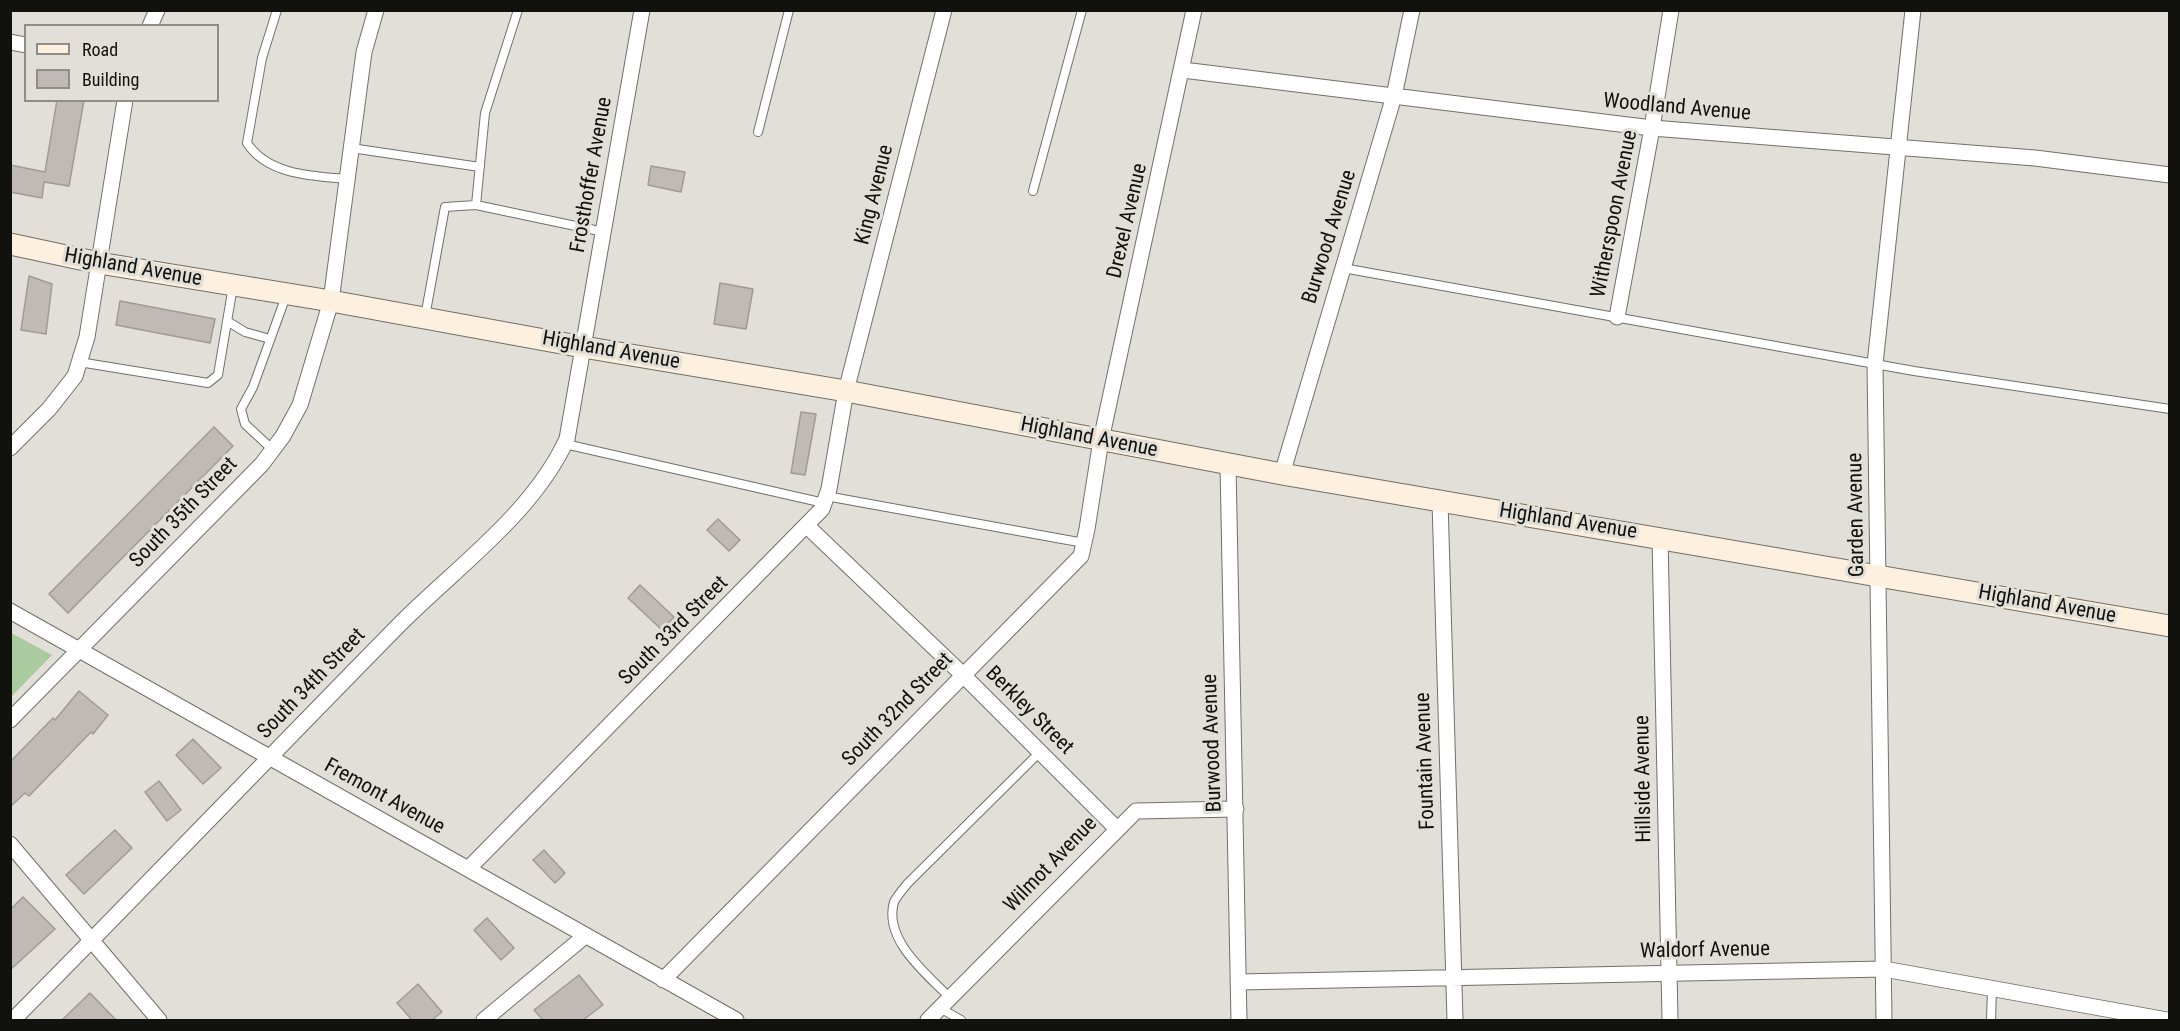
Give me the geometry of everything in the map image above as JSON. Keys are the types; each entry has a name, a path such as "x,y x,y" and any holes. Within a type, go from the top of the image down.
{"street":[{"path":"151,24 157,10"},
{"name":"South 35th Street","path":"10,720 273,450 284,436 300,405 331,301 364,52 376,10"},
{"name":"Frosthoffer Avenue","path":"583,347 642,10"},
{"name":"King Avenue","path":"846,391 944,10"},
{"name":"Drexel Avenue","path":"1101,440 1183,70 1194,10"},
{"name":"Burwood Avenue","path":"1282,474 1394,96 1412,10"},
{"name":"Witherspoon Avenue","path":"1617,318 1671,10"},
{"name":"Garden Avenue","path":"1884,1020 1875,364 1914,10"},
{"name":"Woodland Avenue","path":"1183,70 1652,128 2035,158 2169,175"},
{"path":"10,448 49,409 75,376 87,338 125,102"},
{"name":"Highland Avenue","path":"10,244 99,263 846,391 1228,465 1660,537 2169,626"},
{"name":"South 34th Street","path":"13,1020 402,621 537,492 556,464 565,444 583,347"},
{"name":"South 33rd Street","path":"469,868 807,526 825,500 846,391"},
{"name":"South 32nd Street","path":"663,980 1080,556 1101,440"},
{"name":"Burwood Avenue","path":"1228,465 1239,1020"},
{"name":"Fountain Avenue","path":"1440,501 1455,1020"},
{"name":"Berkley Street","path":"807,526 962,674 1116,828"},
{"name":"Hillside Avenue","path":"1660,537 1670,1020"},
{"name":"Fremont Avenue","path":"10,611 736,1020"},
{"name":"Wilmot Avenue","path":"928,1020 1116,828 1136,811 1236,808"},
{"path":"10,844 159,1020"},
{"path":"484,1020 585,936"},
{"name":"Waldorf Avenue","path":"1238,982 1884,969 2167,1020"}],"lane":[{"path":"277,10 262,58 247,143 256,158 298,174 347,179"},
{"path":"476,205 484,113 518,10"},
{"path":"758,132 789,10"},
{"path":"1033,190 1082,10"},
{"path":"351,148 480,167"},
{"path":"425,318 445,207 476,205 603,232"},
{"path":"1343,268 1875,364 2169,409"},
{"path":"79,362 208,383 218,375 233,285"},
{"path":"273,450 245,424 241,410 287,294"},
{"path":"227,321 245,332 270,339"},
{"path":"565,444 825,500 1084,543"},
{"path":"961,1020 945,1003 896,938 892,918 895,901 908,883 1040,752"},
{"path":"1991,1020 1992,989"}],"green space":[{"path":"11,633 52,655 11,697"}],"building":[{"path":"57,102 84,102 69,186 44,182 42,198 10,192 10,165 45,172"},
{"path":"651,166 685,172 681,192 648,185"},
{"path":"29,276 52,284 46,334 21,330"},
{"path":"720,283 753,289 746,329 714,324"},
{"path":"120,301 215,319 210,343 116,325"},
{"path":"801,412 816,414 805,475 791,473"},
{"path":"214,427 233,446 68,613 49,594"},
{"path":"718,519 740,540 729,551 707,530"},
{"path":"640,585 674,617 662,630 628,598"},
{"path":"79,691 108,715 93,734 91,732 29,796 25,793 10,807 10,762 53,718 55,720"},
{"path":"193,739 221,768 203,784 176,755"},
{"path":"159,781 181,810 167,821 145,792"},
{"path":"115,830 132,848 84,894 66,875"},
{"path":"544,850 565,873 555,883 533,860"},
{"path":"23,897 55,929 10,970 10,910"},
{"path":"487,918 514,948 501,960 474,930"},
{"path":"579,975 603,1005 583,1020 543,1020 534,1010"},
{"path":"418,984 442,1012 432,1020 412,1020 397,1003"},
{"path":"90,993 116,1020 62,1020"}]}
